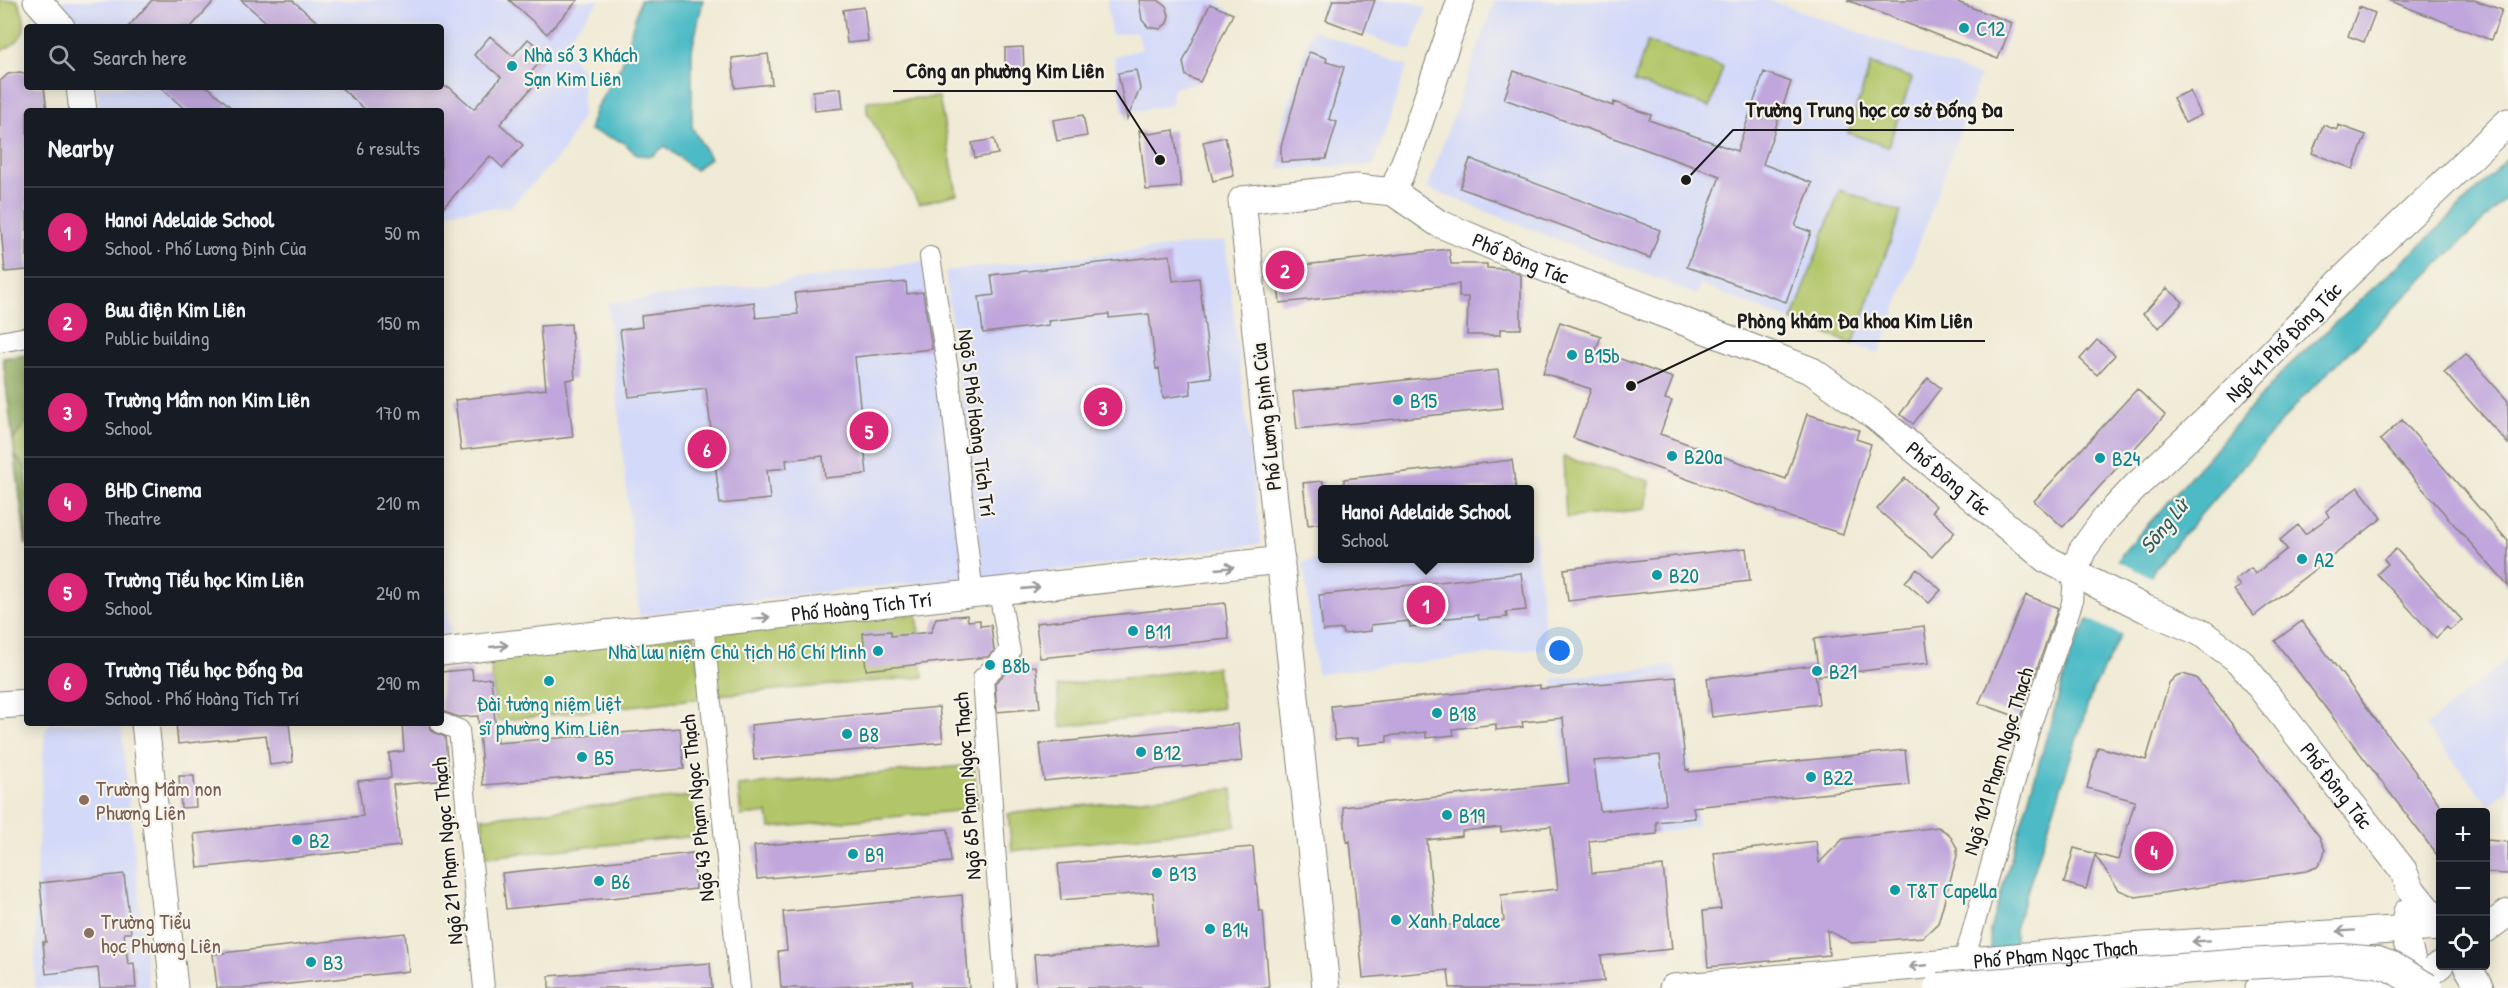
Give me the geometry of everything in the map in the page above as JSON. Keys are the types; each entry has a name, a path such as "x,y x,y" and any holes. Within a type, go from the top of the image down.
{"main road":[{"path":"1939,988 2244,964 2342,959 2377,962 2392,967 2421,986"}],"street":[{"path":"37,0 58,24"},
{"path":"1393,192 1461,0"},
{"path":"80,90 83,108"},
{"name":"Ngõ 41 Phố Đông Tác","path":"2084,578 2082,550 2106,518 2130,492 2213,414 2346,276 2508,122"},
{"name":"Phố Lương Định Của","path":"1326,988 1242,200 1356,188 1393,192"},
{"name":"Phố Đông Tác","path":"1393,192 1438,223 1538,265 1812,371 1876,417 2046,559 2146,609 2200,632 2240,661 2403,870 2410,888 2436,921"},
{"name":"Ngõ 5 Phố Hoàng Tích Trí","path":"930,257 986,594"},
{"path":"0,342 24,338"},
{"name":"Phố Hoàng Tích Trí","path":"444,652 1281,560"},
{"name":"Ngõ 101 Phạm Ngọc Thạch","path":"1970,961 2030,727 2072,603 2084,578"},
{"name":"Ngõ 65 Phạm Ngọc Thạch","path":"986,594 1010,652 982,678 1005,988"},
{"name":"Ngõ 43 Phạm Ngọc Thạch","path":"703,624 740,988"},
{"path":"0,705 24,703"},
{"name":"Ngõ 21 Phạm Ngọc Thạch","path":"444,724 459,730 484,988"},
{"path":"145,726 174,988"},
{"path":"2410,888 2404,930 2421,986"},
{"name":"Phố Phạm Ngọc Thạch","path":"1673,988 2040,954 2436,926"},
{"path":"2259,937 2266,987"},
{"path":"2421,986 2436,969"},
{"path":"2469,970 2480,988"},
{"path":"2259,988 2356,981 2421,986"}],"shaded area":[{"path":"61,0 600,0 563,44 583,73 582,116 563,152 510,207 444,212 444,108 100,108 96,90 444,90 444,24 73,24"},
{"path":"1107,0 1216,0 1233,14 1200,82 1172,89 1172,105 1123,113 1114,56 1142,49 1137,32 1111,35"},
{"path":"1324,0 1406,0 1427,8 1411,51 1319,18"},
{"path":"1495,0 1770,0 1980,76 1879,354 1700,285 1697,295 1427,188"},
{"path":"1312,30 1407,66 1374,165 1279,169 1282,125"},
{"path":"1225,241 1261,544 983,580 945,271"},
{"path":"927,261 967,578 804,594 639,616 608,303 777,283"},
{"path":"1534,532 1547,648 1317,674 1303,562 1318,560 1318,563 1534,563"},
{"path":"444,578 451,633 444,634"},
{"path":"2508,659 2508,789 2489,805 2425,726"},
{"path":"1676,665 1698,826 1657,834 1576,842 1553,679"},
{"path":"48,726 121,726 149,988 35,988 36,878 45,730"}],"green space":[{"path":"0,0 17,0 24,24 20,37 9,47 0,51"},
{"path":"1647,42 1723,67 1710,107 1634,82"},
{"path":"1871,64 1912,78 1888,147 1848,133"},
{"path":"939,97 957,194 919,204 867,112 867,101"},
{"path":"1840,190 1901,212 1853,344 1792,321"},
{"path":"24,355 24,529 3,358"},
{"path":"24,355 24,424 13,441 3,358"},
{"path":"15,455 24,466 24,529"},
{"path":"1563,457 1650,481 1646,509 1566,518"},
{"path":"917,614 923,677 717,695 711,632"},
{"path":"694,634 702,698 497,721 490,657"},
{"path":"1217,667 1222,708 1061,727 1057,686"},
{"path":"974,765 978,809 770,828 768,813 741,816 738,786"},
{"path":"1232,789 1236,826 1012,851 1008,814"},
{"path":"692,796 696,836 486,857 482,818"}],"water":[{"path":"640,0 703,0 692,50 692,127 710,158 695,170 665,146 652,156 637,155 623,142 589,130 596,108 622,64"},
{"name":"Sông Lừ","path":"2508,158 2508,196 2303,397 2156,566 2092,692 2015,929 2016,988 1991,988 1990,930 2071,654 2122,554 2285,369 2441,226"}],"pier":[{"path":"2116,560 2153,578 2123,636 2086,618"}],"building":[{"path":"152,0 215,0 194,24 131,24"},
{"path":"241,0 292,0 320,24 269,24"},
{"path":"509,0 578,0 547,34"},
{"path":"1139,0 1158,0 1166,6 1169,15 1167,23 1160,29 1148,27 1142,20"},
{"path":"1333,0 1375,0 1363,34 1326,20"},
{"name":"C12","path":"1847,0 1952,0 2012,23 1998,59"},
{"path":"2388,0 2474,0 2502,10 2491,40"},
{"path":"1210,4 1233,14 1200,82 1186,76 1183,62"},
{"path":"864,7 868,41 847,43 843,10"},
{"path":"2359,7 2375,13 2364,42 2348,36"},
{"path":"490,36 513,56 528,39 547,54 527,77 535,84 500,124 523,145 503,168 490,156 444,207 444,108 364,108 343,90 444,90 444,87 449,87 474,109 501,77 474,55"},
{"path":"1023,47 1024,70 1005,70 1005,48"},
{"path":"1309,52 1327,58 1326,62 1344,67 1329,119 1337,122 1326,159 1281,162 1281,146"},
{"path":"768,54 772,84 735,88 732,58"},
{"path":"1136,70 1140,89 1127,119 1118,73"},
{"path":"1514,71 1613,106 1614,102 1651,115 1649,120 1737,151 1764,72 1791,82 1763,164 1812,183 1795,226 1811,232 1786,302 1687,267 1720,176 1504,99"},
{"path":"24,73 24,90 44,90 47,108 24,108 24,270 5,272 0,218 0,81 8,74"},
{"path":"841,88 843,108 815,111 813,91"},
{"path":"163,90 211,90 232,108 184,108"},
{"path":"2190,91 2201,115 2185,123 2173,98"},
{"path":"1083,115 1087,136 1057,141 1053,120"},
{"path":"2323,125 2337,130 2338,125 2366,135 2353,169 2312,153"},
{"path":"1139,130 1149,134 1174,130 1181,187 1146,190"},
{"path":"1225,137 1234,176 1213,181 1203,142"},
{"path":"994,139 998,154 975,158 972,143"},
{"path":"1470,159 1660,230 1650,258 1460,188"},
{"path":"1449,249 1451,264 1487,264 1487,268 1506,269 1521,275 1521,329 1500,329 1500,335 1467,335 1468,297 1459,297 1459,284 1280,303 1276,268"},
{"path":"1170,255 1173,281 1199,278 1211,377 1190,380 1191,394 1163,398 1159,368 1156,369 1149,314 1109,318 1109,314 1048,321 1049,325 983,333 979,297 994,295 991,275"},
{"path":"906,282 907,294 923,292 932,349 855,357 867,474 825,478 823,456 786,460 787,468 767,470 770,499 720,504 706,388 629,397 620,330 642,327 641,316 754,302 756,318 798,314 795,293"},
{"path":"2167,288 2183,302 2159,328 2143,314"},
{"path":"1560,322 1601,336 1596,350 1673,378 1665,399 1672,401 1660,434 1786,479 1807,414 1859,430 1856,439 1871,444 1843,534 1776,513 1776,511 1573,438 1591,389 1543,373"},
{"path":"571,324 575,379 566,380 573,437 461,450 455,400 546,389 540,326"},
{"path":"2097,340 2115,355 2097,375 2080,359"},
{"path":"2466,354 2508,401 2508,444 2444,372"},
{"name":"B15","path":"1498,370 1503,408 1297,429 1293,392"},
{"path":"1928,378 1941,388 1913,424 1900,414"},
{"name":"B24","path":"2137,389 2165,415 2063,527 2034,501"},
{"path":"2402,420 2508,541 2508,586 2380,440"},
{"path":"1512,460 1515,485 1344,485 1344,479"},
{"path":"1905,478 1936,506 1932,511 1955,532 1932,557 1877,509"},
{"path":"1323,481 1323,485 1318,485 1318,524 1308,525 1303,483"},
{"name":"A2","path":"2358,487 2382,518 2254,616 2234,590 2240,586 2235,580 2251,568 2255,574 2287,549 2280,540 2298,525 2305,534 2329,517 2326,511"},
{"name":"B20","path":"1746,548 1750,581 1568,601 1564,569"},
{"path":"2396,549 2462,620 2450,630 2447,627 2436,638 2377,574 2388,564 2384,559"},
{"path":"1917,569 1941,590 1929,603 1905,582"},
{"path":"1521,573 1526,610 1506,612 1507,617 1479,620 1478,615 1439,619 1440,624 1410,627 1409,621 1371,625 1371,631 1343,634 1342,629 1323,631 1319,595"},
{"path":"2026,595 2058,608 2020,718 1979,703"},
{"name":"B11","path":"1225,603 1229,639 1040,658 1036,623"},
{"path":"967,615 968,621 980,620 980,626 991,625 994,651 987,657 866,670 863,633 891,631 891,636 931,632 936,618"},
{"path":"2302,621 2440,805 2440,808 2436,808 2436,854 2275,641"},
{"path":"1924,626 1929,663 1819,676 1814,639"},
{"path":"1814,665 1819,704 1712,717 1707,678"},
{"path":"1036,666 1040,708 997,712 995,683 1011,668"},
{"name":"B5","path":"472,669 473,680 491,678 497,743 680,728 684,769 483,785 478,716 459,717 444,712 444,672"},
{"path":"2183,674 2196,678 2319,836 2325,850 2322,860 2317,867 2306,871 2136,897 2119,890 2095,855 2086,889 2064,883 2074,848 2118,860 2135,801 2087,788 2098,747 2146,760 2169,683 2176,676"},
{"path":"1676,677 1686,770 1689,769 1689,772 1905,750 1909,785 1693,807 1695,818 1656,822 1657,834 1589,841 1592,873 1663,866 1672,949 1601,956 1604,981 1534,988 1450,988 1448,970 1363,978 1350,841 1347,842 1343,807 1569,783 1563,718 1522,722 1523,727 1496,730 1496,724 1453,729 1454,735 1426,738 1426,732 1387,736 1387,742 1358,745 1358,738 1335,740 1331,706 1540,685 1540,689","holes":["1660,755 1666,804 1600,811 1594,761","1551,826 1558,889 1501,895 1504,921 1435,926 1427,840 1462,836 1462,831 1501,827 1501,832"]},
{"name":"B8","path":"939,707 943,742 754,760 751,725"},
{"name":"B12","path":"1238,724 1242,761 1044,781 1040,744"},
{"path":"176,726 289,726 293,762 270,765 266,735 178,744"},
{"name":"B2","path":"402,726 430,726 432,731 445,737 449,780 393,785 400,846 198,868 194,834 363,816 358,781 391,778 389,753 404,751"},
{"path":"179,776 194,776 196,807 181,808"},
{"path":"1938,827 1949,834 1957,848 1957,856 1938,923 1923,937 1852,943 1827,930 1829,955 1708,967 1703,911 1721,909 1714,853 1816,841 1819,863 1843,839"},
{"name":"B9","path":"948,829 951,862 757,879 754,846"},
{"path":"2490,840 2508,842 2508,874 2490,873"},
{"name":"B14","path":"1253,847 1259,911 1263,911 1269,988 1037,988 1034,954 1157,945 1153,892 1061,900 1058,864"},
{"name":"B6","path":"693,853 696,889 506,909 502,873"},
{"name":"Trường Tiểu học Phương Liên","path":"124,874 131,933 124,933 128,964 134,963 136,988 100,988 98,968 46,974 43,942 46,942 40,883"},
{"path":"962,895 969,988 913,988 912,981 828,988 781,988 778,951 787,950 783,912"},
{"name":"B3","path":"405,933 409,971 254,988 217,988 213,954"},
{"path":"710,963 712,988 549,988 549,976"}],"place":[{"name":"C12","path":"1964,28"},
{"name":"Nhà số 3 Khách Sạn Kim Liên","path":"512,66"},
{"name":"Công an phường Kim Liên","path":"1160,160"},
{"name":"Trường Trung học cơ sở Đống Đa","path":"1686,180"},
{"name":"Bưu điện Kim Liên","path":"1285,270"},
{"name":"B15b","path":"1572,355"},
{"name":"Phòng khám Đa khoa Kim Liên","path":"1631,386"},
{"name":"B15","path":"1398,400"},
{"name":"Trường Mầm non Kim Liên","path":"1103,407"},
{"name":"Trường Tiểu học Kim Liên","path":"869,431"},
{"name":"Trường Tiểu học Đống Đa","path":"707,449"},
{"name":"B20a","path":"1672,456"},
{"name":"B24","path":"2100,458"},
{"name":"A2","path":"2302,559"},
{"name":"B20","path":"1657,575"},
{"name":"Hanoi Adelaide School","path":"1426,605"},
{"name":"B11","path":"1133,631"},
{"name":"Nhà lưu niệm Chủ tịch Hồ Chí Minh","path":"878,651"},
{"name":"B8b","path":"990,665"},
{"name":"B21","path":"1817,671"},
{"name":"Đài tưởng niệm liệt sĩ phường Kim Liên","path":"549,681"},
{"name":"B18","path":"1437,713"},
{"name":"B8","path":"847,734"},
{"name":"B12","path":"1141,752"},
{"name":"B5","path":"582,757"},
{"name":"B22","path":"1811,777"},
{"name":"Trường Mầm non Phương Liên","path":"84,800"},
{"name":"B19","path":"1447,815"},
{"name":"B2","path":"297,840"},
{"name":"BHD Cinema","path":"2154,851"},
{"name":"B9","path":"853,854"},
{"name":"B13","path":"1157,873"},
{"name":"B6","path":"599,881"},
{"name":"T&T Capella","path":"1895,890"},
{"name":"Xanh Palace","path":"1396,920"},
{"name":"B14","path":"1210,929"},
{"name":"Trường Tiểu học Phương Liên","path":"89,933"},
{"name":"B3","path":"311,962"}]}
